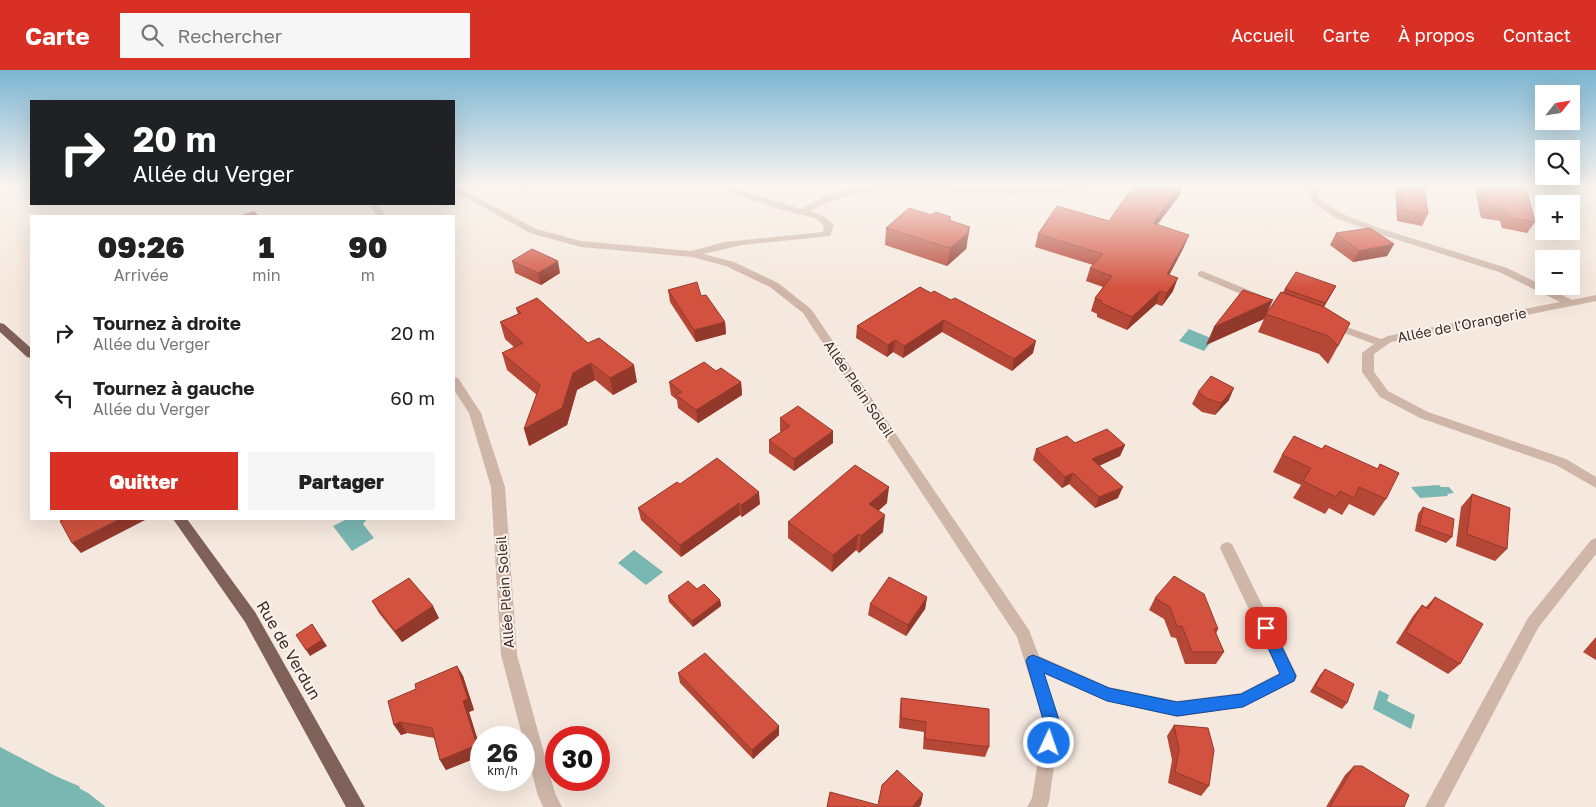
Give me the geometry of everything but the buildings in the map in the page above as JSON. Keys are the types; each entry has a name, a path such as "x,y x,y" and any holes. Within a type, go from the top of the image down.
{"main road":[{"path":"0,326 30,353"},
{"name":"Rue de Verdun","path":"181,520 250,617 356,807"}],"street":[{"name":"Allée Plein Soleil","path":"512,219 533,231 581,244 692,254 730,264 774,285 807,311 1024,635 1052,723 1040,802 1036,807"},
{"path":"692,254 712,246 807,238 827,234 829,225 822,219"},
{"path":"1348,219 1503,270 1571,303"},
{"path":"1202,274 1264,301"},
{"name":"Allée de l'Orangerie","path":"1596,298 1388,339 1368,353 1368,372 1384,394 1424,415 1561,462 1596,484"},
{"path":"1319,320 1383,343"},
{"name":"Allée Plein Soleil","path":"455,383 475,413 498,488 509,655 547,796 553,807"},
{"path":"1434,807 1533,623 1596,544"},
{"path":"1033,661 1107,694 1177,709 1243,700 1289,676 1227,548"}],"water":[{"path":"1189,329 1213,339 1204,351 1179,341"},
{"path":"1439,485 1441,487 1449,487 1454,493 1447,494 1448,496 1420,498 1411,487"},
{"path":"345,520 366,520 363,524 374,538 352,551 333,526"},
{"path":"634,550 663,572 646,585 618,563"},
{"path":"1379,690 1389,695 1387,701 1415,715 1411,729 1373,709"},
{"path":"0,747 88,793 106,807 53,807 41,795 0,777"}],"waterway":[{"path":"0,782 58,807"}],"route":[{"path":"1049,743 1052,723 1033,661 1107,694 1177,709 1243,700 1289,676 1266,628"}]}
